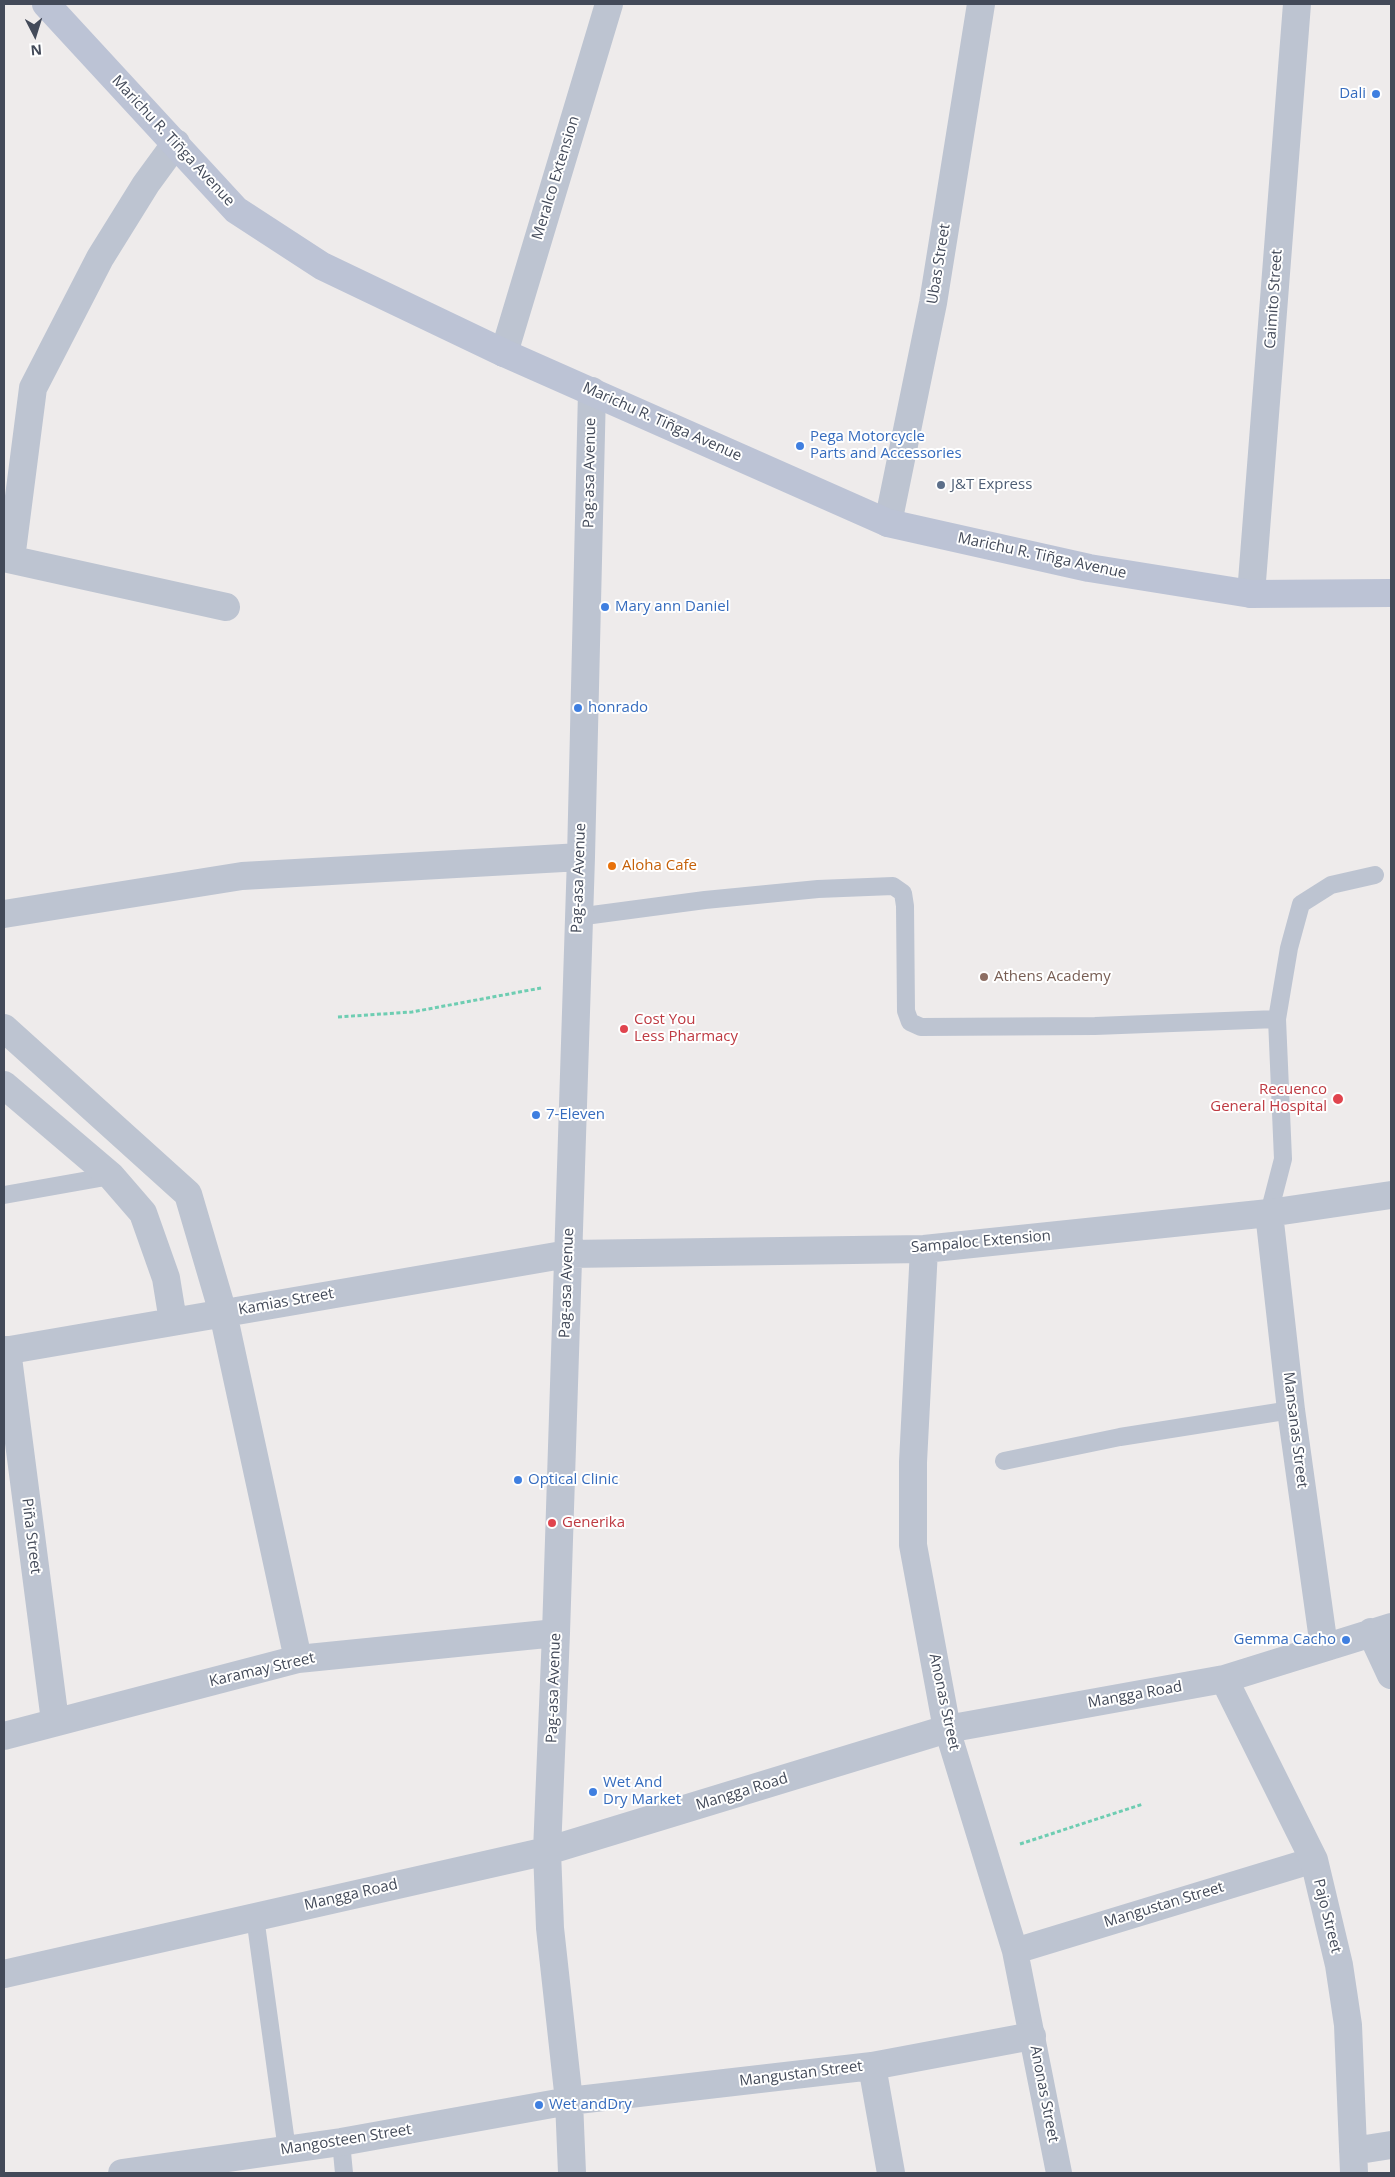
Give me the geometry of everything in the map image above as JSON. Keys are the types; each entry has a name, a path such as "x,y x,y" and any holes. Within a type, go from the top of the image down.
{"main road":[{"name":"Marichu R. Tiñga Avenue","path":"46,4 236,210 322,266 504,353 888,523 1089,568 1251,594 1391,593"}],"street":[{"name":"Meralco Extension","path":"504,353 609,4"},
{"name":"Ubas Street","path":"888,523 933,303 981,4"},
{"name":"Caimito Street","path":"1251,594 1297,4"},
{"path":"176,144 146,184 100,258 33,388 7,558 226,607"},
{"name":"Pag-asa Avenue","path":"572,2173 569,2101 550,1928 547,1851 556,1633 577,917 581,856 592,391"},
{"path":"4,914 242,876 581,856"},
{"path":"4,1028 188,1194 224,1313 298,1659"},
{"path":"4,1085 111,1176 143,1213 166,1278 173,1321"},
{"name":"Sampaloc Extension","path":"568,1254 924,1249 1269,1213 1391,1195"},
{"name":"Mansanas Street","path":"1269,1213 1291,1410 1324,1647"},
{"name":"Anonas Street","path":"924,1249 913,1462 913,1545 947,1729 987,1854 1014,1951 1059,2173"},
{"name":"Kamias Street","path":"6,1350 568,1254"},
{"name":"Piña Street","path":"6,1350 55,1721"},
{"path":"1381,1629 1391,1675"},
{"name":"Mangga Road","path":"4,1974 547,1851 947,1729 1224,1679 1381,1629"},
{"name":"Karamay Street","path":"4,1736 55,1721 298,1659 556,1633"},
{"name":"Pajo Street","path":"1224,1679 1314,1860 1339,1965 1346,2016 1354,2162"},
{"name":"Mangustan Street","path":"1014,1951 1314,1860"},
{"name":"Mangustan Street","path":"569,2101 872,2066 1032,2036"},
{"path":"872,2066 891,2173"},
{"name":"Mangosteen Street","path":"136,2172 341,2142 569,2101"},
{"path":"1354,2162 1391,2145"}],"lane":[{"path":"1269,1213 1283,1159 1277,1019 1289,948 1301,904 1330,885 1375,875"},
{"path":"577,917 705,900 818,889 892,886 903,893 905,906 906,1011 910,1022 921,1027 1095,1026 1277,1019"},
{"path":"4,1195 111,1176"},
{"path":"1004,1461 1120,1437 1291,1410"},
{"path":"255,1917 287,2150"},
{"path":"341,2142 344,2173"}],"path":[{"path":"338,1017 412,1012 576,982"},
{"path":"987,1854 1142,1804"}],"place":[{"name":"Dali","path":"1376,94"},
{"name":"Pega Motorcycle Parts and Accessories","path":"800,446"},
{"name":"J&T Express","path":"941,485"},
{"name":"Mary ann Daniel","path":"605,607"},
{"name":"honrado","path":"578,708"},
{"name":"Aloha Cafe","path":"612,866"},
{"name":"Athens Academy","path":"984,977"},
{"name":"Cost You Less Pharmacy","path":"624,1029"},
{"name":"Recuenco General Hospital","path":"1338,1099"},
{"name":"7-Eleven","path":"536,1115"},
{"name":"Optical Clinic","path":"518,1480"},
{"name":"Generika","path":"552,1523"},
{"name":"Gemma Cacho","path":"1346,1640"},
{"name":"Wet And Dry Market","path":"593,1792"},
{"name":"Wet andDry","path":"539,2105"}]}
